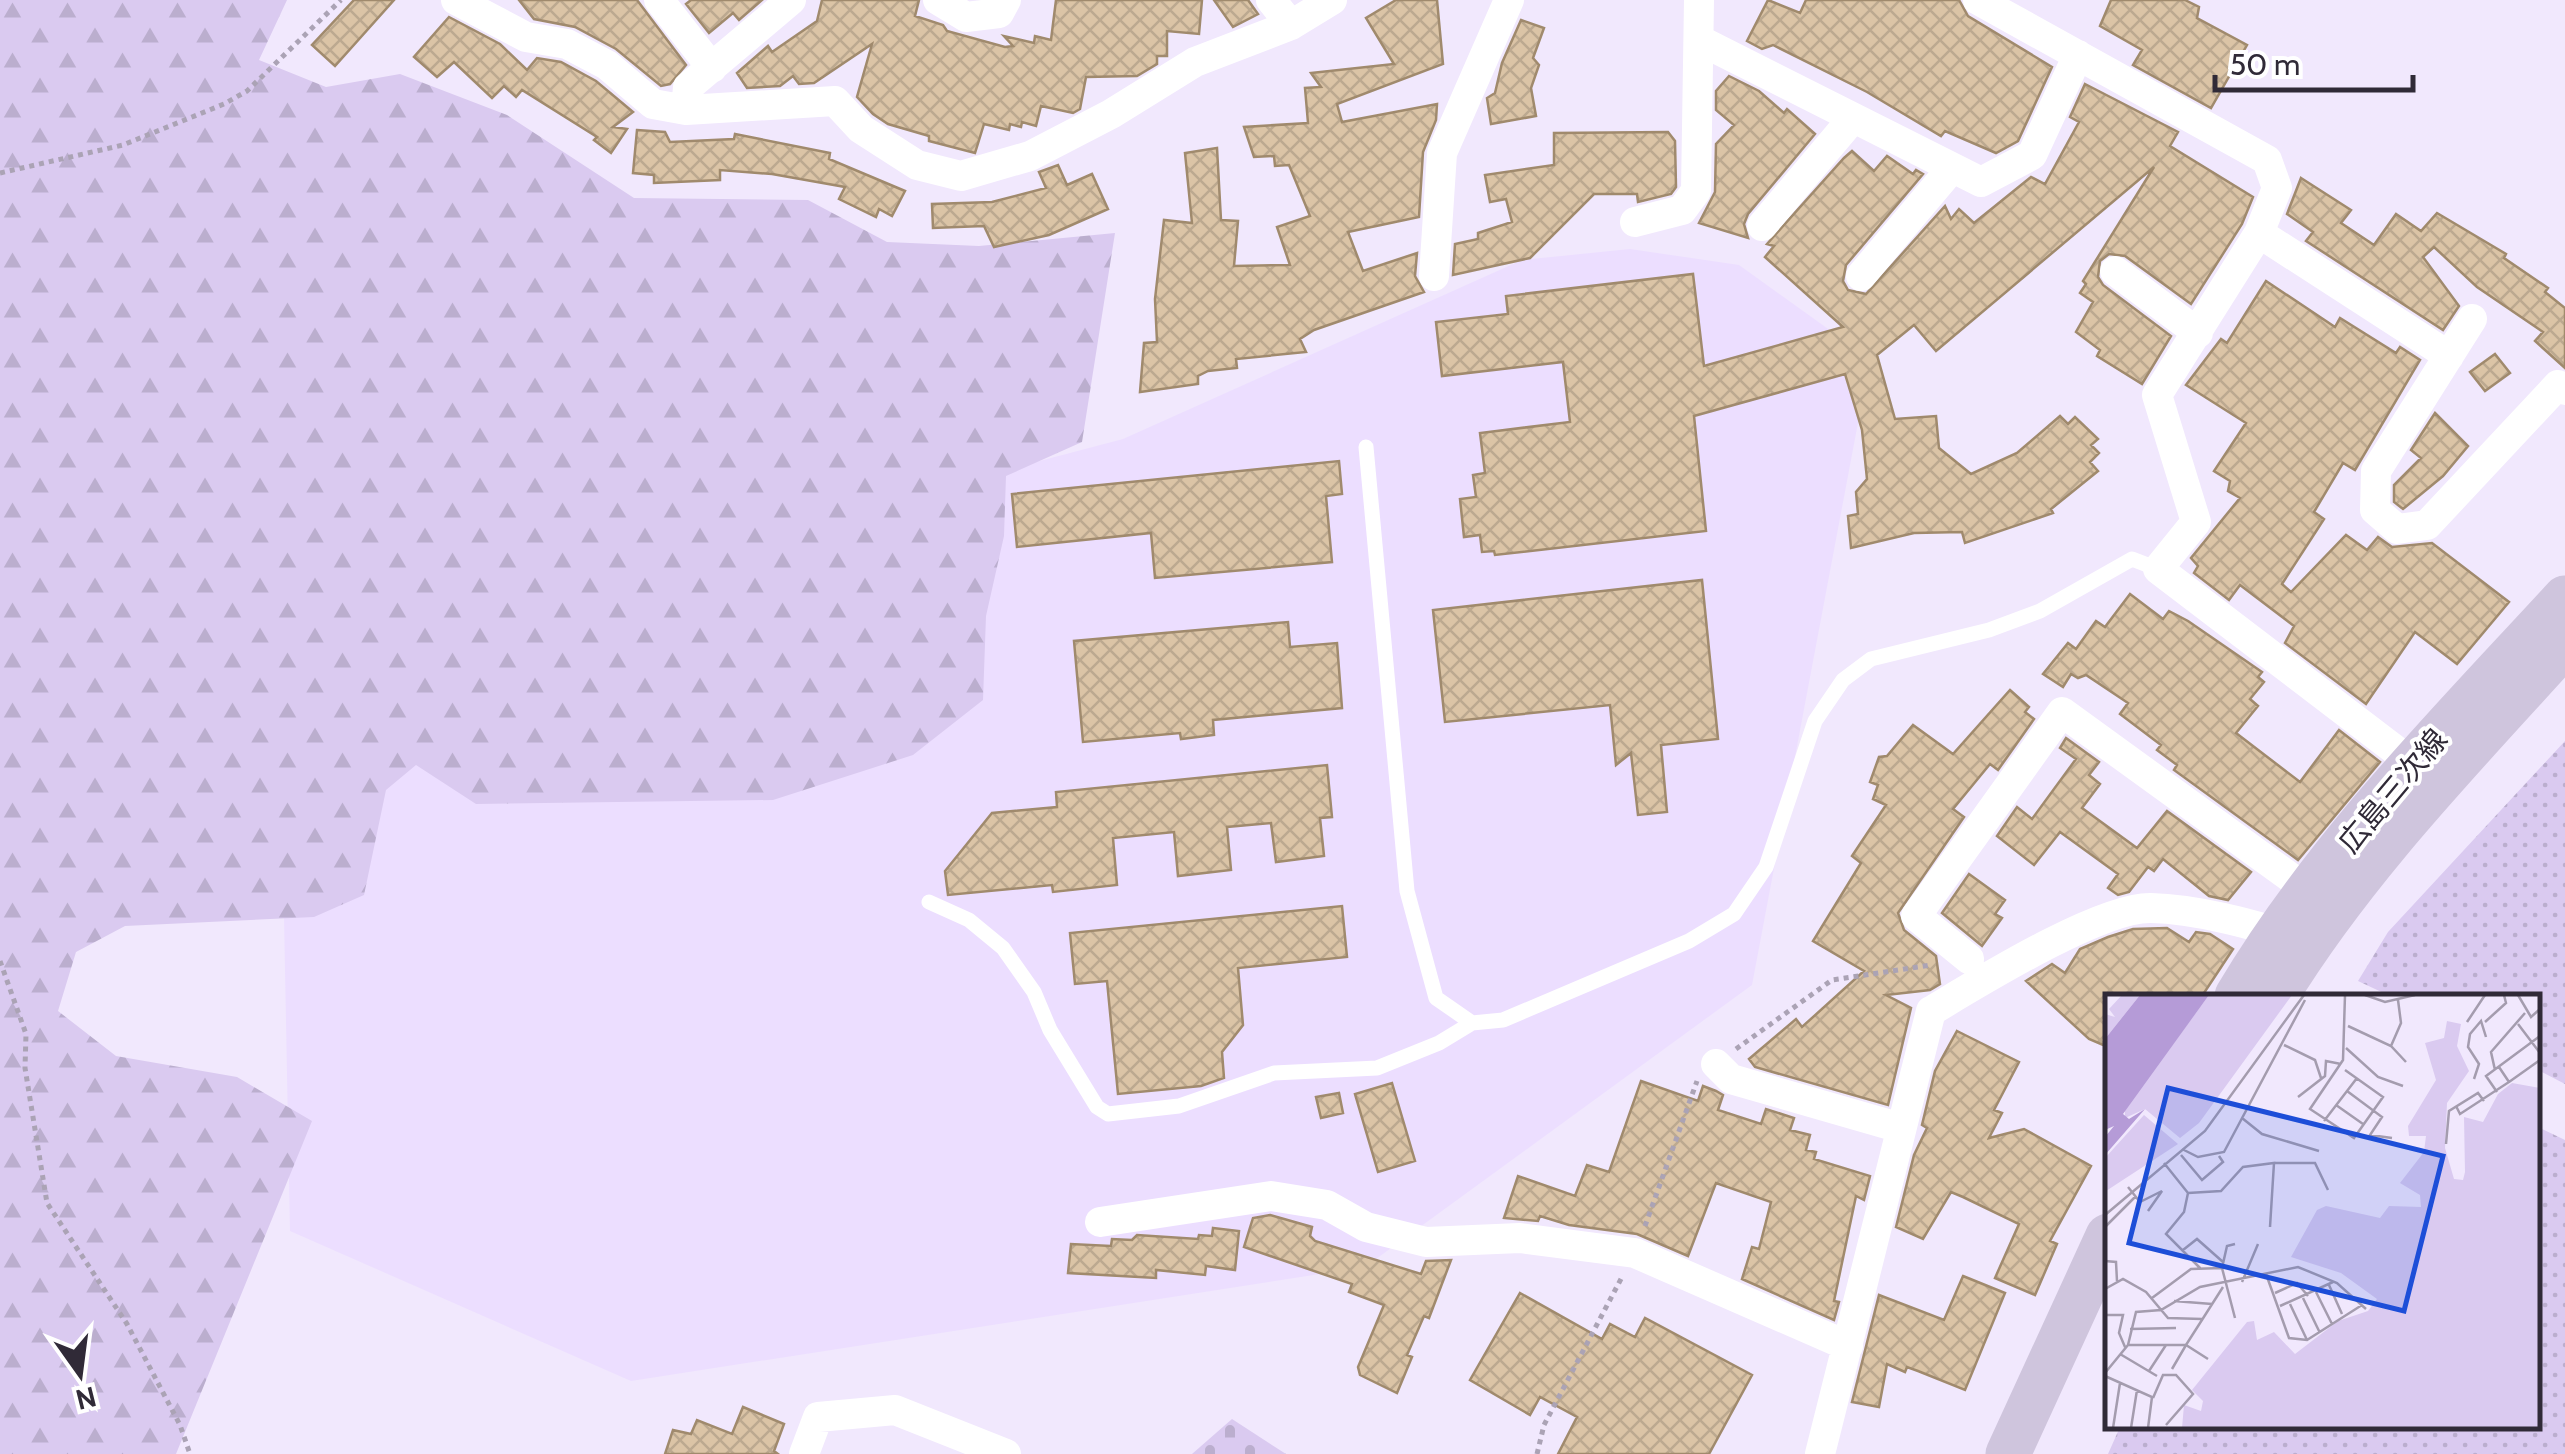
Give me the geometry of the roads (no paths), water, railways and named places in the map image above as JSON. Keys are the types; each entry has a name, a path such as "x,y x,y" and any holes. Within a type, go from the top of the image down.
{"main road":[{"name":"広島三次線","path":"2239,994 2293,937 2565,598"},
{"name":"広島三次線","path":"2277,994 2310,891 2426,774 2565,644"},
{"path":"2008,1454 2105,1243"},
{"path":"2042,1454 2105,1315"}],"street":[{"path":"456,0 526,37 580,51 607,65 653,104 686,110 835,101 861,129 917,165 961,176 1030,156 1111,114 1196,62 1291,25 1332,0"},
{"path":"659,0 712,68"},
{"path":"686,110 688,88 791,0"},
{"path":"938,0 966,17 999,13 1006,0"},
{"path":"1271,0 1291,25"},
{"path":"1434,276 1442,153 1509,0"},
{"path":"1636,222 1682,210 1696,191 1699,0"},
{"path":"1978,0 2267,160 2277,188 2259,233 2157,395 2196,522 2158,570 2426,774"},
{"path":"1701,42 1980,182 2032,155 2078,55"},
{"path":"1762,226 1853,118"},
{"path":"1861,276 1952,168"},
{"path":"2259,233 2449,356"},
{"path":"2114,271 2198,334"},
{"path":"2472,319 2376,471 2375,510 2397,529 2427,524 2558,384 2565,390"},
{"path":"1969,959 1916,916 2062,712 2310,891"},
{"path":"1820,1454 1931,1011 1990,976 2114,915 2150,908 2293,937"},
{"path":"1716,1064 1731,1079 1901,1128"},
{"path":"1100,1222 1271,1196 1327,1205 1366,1227 1426,1242 1520,1238 1630,1262 1848,1346"},
{"path":"804,1454 818,1418 895,1410 1006,1454"}],"lane":[{"path":"1366,447 1407,891 1436,998 1472,1023"},
{"path":"929,902 969,920 1004,948 1034,992 1050,1030 1097,1107 1108,1114 1178,1106 1274,1073 1378,1068 1439,1043 1472,1023 1504,1020 1689,941 1734,914 1766,867 1814,720 1843,680 1872,659 1990,630 2040,611 2111,567 2132,559 2158,570"}]}
